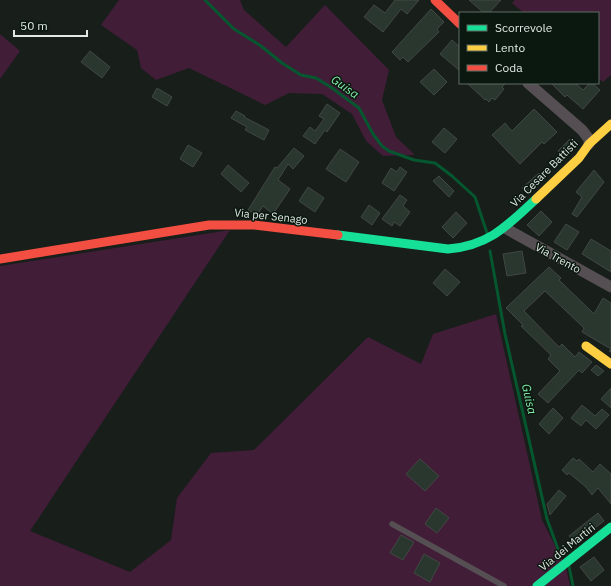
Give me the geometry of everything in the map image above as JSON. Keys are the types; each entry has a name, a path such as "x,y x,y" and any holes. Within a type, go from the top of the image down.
{"street":[{"path":"435,0 459,23"},
{"path":"529,84 582,130 589,139 589,144"},
{"name":"Via Cesare Battisti","path":"492,238 505,228 586,152 589,144 611,124"},
{"name":"Via per Senago","path":"0,259 201,226 227,224 273,227 448,249 464,248 479,244 492,238"},
{"name":"Via Trento","path":"505,228 611,287"},
{"path":"586,346 611,364"},
{"name":"Via dei Martiri","path":"537,586 611,527"}],"lane":[{"path":"392,524 504,586"}],"shaded area":[{"path":"119,0 240,0 244,10 286,47 325,5 389,70 382,100 396,137 415,155 383,156 366,141 352,114 322,94 289,93 265,105 189,68 156,80 141,68 137,50 101,25"},
{"path":"515,0 611,0 611,75 603,82 599,79 599,12 523,12 512,3"},
{"path":"0,34 20,51 0,79"},
{"path":"230,230 30,531 130,572 171,540 177,498 211,453 254,450 368,337 421,364 433,334 496,314 542,520 566,567 570,586 0,586 0,266"}],"building":[{"path":"395,0 419,0 407,14 401,9 383,32 364,17 374,5 385,13"},
{"path":"469,0 501,0 490,12 483,12"},
{"path":"431,9 444,22 437,29 439,32 408,62 403,57 400,60 392,52"},
{"path":"452,40 459,46 459,70 440,54"},
{"path":"90,51 110,67 102,78 81,62"},
{"path":"434,69 447,82 434,95 420,82"},
{"path":"468,84 505,84 502,87 504,89 495,100 492,98 489,102 486,99 485,100"},
{"path":"552,84 576,84 583,90 589,84 593,84 600,90 583,109 567,95 565,97"},
{"path":"157,88 172,97 167,106 152,97"},
{"path":"327,104 340,113 327,132 325,130 315,144 303,136 310,127 315,131 324,119 319,116"},
{"path":"534,109 557,132 544,144 542,142 520,164 492,135 505,123 512,131"},
{"path":"236,111 245,116 244,117 269,130 264,140 245,130 247,127 231,118"},
{"path":"444,128 457,139 445,153 432,142"},
{"path":"570,139 577,146 565,158 558,151"},
{"path":"188,145 202,153 193,167 180,159"},
{"path":"294,148 304,156 293,169 288,164 278,180 290,189 273,214 263,206 257,215 248,210 275,167 277,168"},
{"path":"340,149 359,162 346,182 326,169"},
{"path":"228,165 249,183 241,192 221,174"},
{"path":"400,167 407,172 394,191 382,183 391,168 397,172"},
{"path":"594,170 604,182 577,217 572,214 582,197 576,192"},
{"path":"539,173 543,179 527,194 522,188"},
{"path":"439,176 454,191 449,197 433,181"},
{"path":"308,187 324,198 315,212 299,201"},
{"path":"400,195 407,200 403,206 410,212 400,226 394,222 392,226 382,219"},
{"path":"369,205 380,213 372,225 361,217"},
{"path":"541,211 552,222 539,236 527,225"},
{"path":"456,212 467,223 453,238 442,227"},
{"path":"566,224 579,232 567,250 554,242"},
{"path":"591,239 611,251 611,272 582,254"},
{"path":"522,251 526,273 507,276 503,254"},
{"path":"549,267 561,278 559,280 594,314 603,298 611,303 611,349 582,332 584,328 545,291 524,311 559,347 562,344 575,357 579,352 592,362 582,373 579,370 548,403 538,394 560,371 548,359 551,355 521,326 523,325 506,308"},
{"path":"445,269 460,282 447,296 433,283"},
{"path":"596,365 604,371 598,376 591,370"},
{"path":"611,388 611,408 601,399"},
{"path":"582,405 595,416 602,409 609,415 596,429 586,420 581,426 571,418"},
{"path":"553,408 563,418 549,434 539,424"},
{"path":"573,458 577,461 579,459 593,472 600,464 611,474 611,504 598,488 592,495 586,487 569,473 567,475 562,470"},
{"path":"420,459 439,476 425,491 406,474"},
{"path":"559,490 566,496 550,515 547,504"},
{"path":"436,508 449,518 437,533 425,524"},
{"path":"598,513 604,521 575,543 569,536"},
{"path":"401,535 414,542 403,560 390,553"},
{"path":"424,554 440,563 430,582 414,573"},
{"path":"594,557 604,570 591,581 580,567"}],"waterway":[{"name":"Guisa","path":"205,0 234,29 261,46 282,63 301,75 316,78 359,108 373,134 382,146 389,151 414,160 435,163 452,176 475,197 487,233"},
{"name":"Guisa","path":"490,251 505,334 547,519 558,549"},
{"name":"Guisa","path":"569,566 573,586"}],"traffic: fast":[{"path":"338,235 448,249 462,247 475,244 497,233 536,199"},
{"path":"537,586 611,527"}],"traffic: slow":[{"path":"536,199 579,158 589,144 611,124"},
{"path":"586,346 611,364"}],"traffic: jam":[{"path":"435,0 459,23"},
{"path":"0,259 209,225 254,225 338,235"}]}
